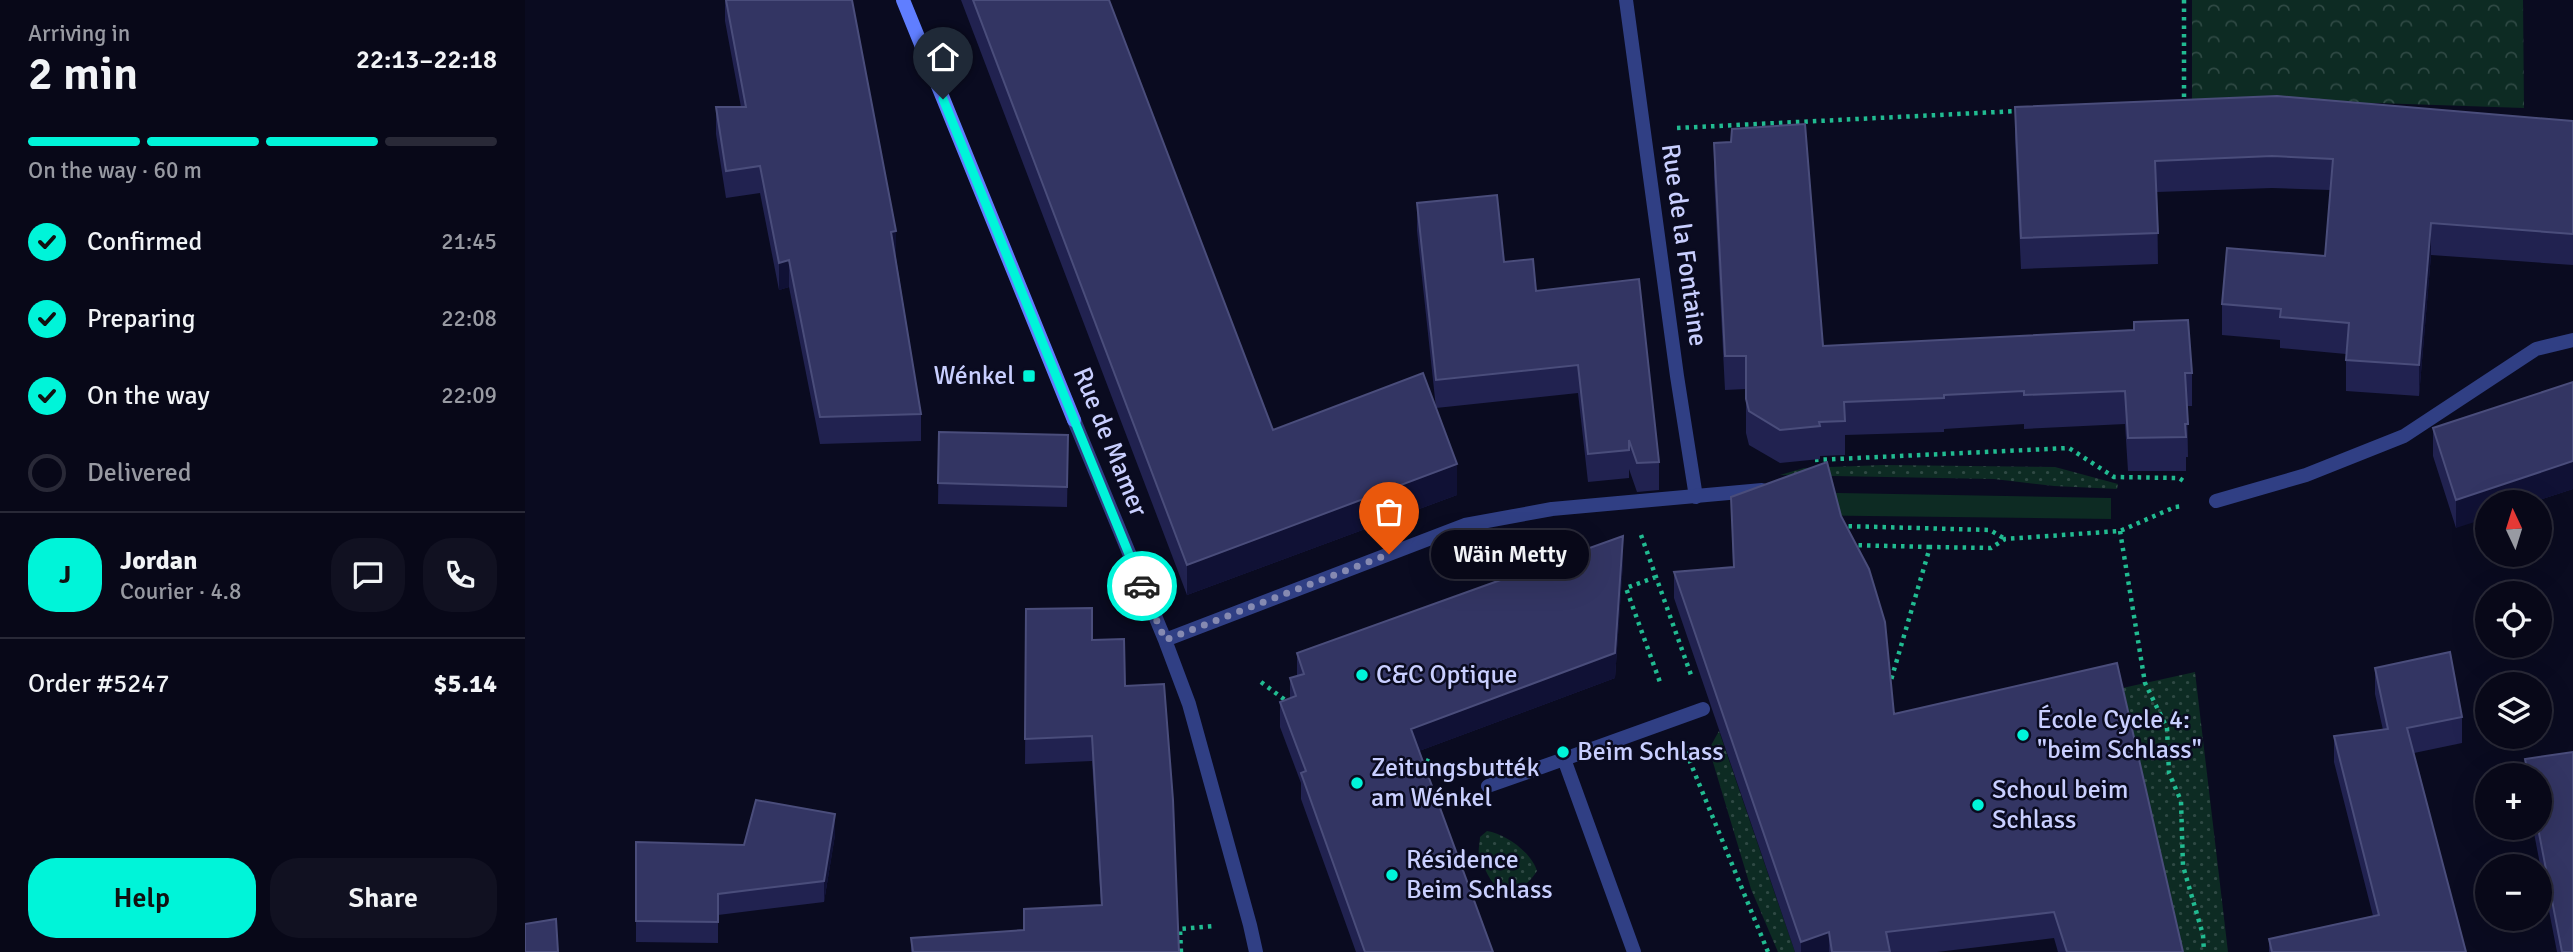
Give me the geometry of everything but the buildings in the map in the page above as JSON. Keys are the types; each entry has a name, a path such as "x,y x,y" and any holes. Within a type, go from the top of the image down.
{"street":[{"name":"Rue de Mamer","path":"903,0 1189,704 1256,952"},
{"name":"Rue de la Fontaine","path":"1626,0 1696,497"},
{"path":"2215,501 2306,475 2404,436 2536,349 2573,340"},
{"path":"1165,640 1465,525 1552,509 1762,489"},
{"path":"1488,786 1703,709"},
{"path":"1565,759 1634,952"}],"path":[{"path":"2172,104 2185,103 2184,0"},
{"path":"1643,129 2019,111"},
{"path":"1762,489 1779,461 2069,448 2114,477 2179,478 2215,501"},
{"path":"1843,544 1991,548 2005,539 2120,531 2175,507 2215,501"},
{"path":"1843,536 1843,526 1990,530 2005,539"},
{"path":"2120,531 2145,683 2167,728 2169,774 2181,801 2183,866 2203,935 2204,952"},
{"path":"1887,692 1930,547"},
{"path":"1694,684 1656,577 1626,588 1673,720 1768,952"},
{"path":"1261,682 1290,704"},
{"path":"1411,754 1488,786"},
{"path":"1181,952 1180,929 1250,925"}],"green space":[{"path":"2192,0 2523,0 2524,108 2377,103 2192,112"},
{"path":"1883,465 2055,467 2118,484 2117,489 2054,486 1994,479 1780,475 1804,468"},
{"path":"1784,492 2111,498 2111,519 1784,515"},
{"path":"2195,672 2228,952 2177,952 2118,689"},
{"path":"1719,731 1795,952 1778,952 1751,889 1709,749"},
{"path":"1487,831 1517,845 1530,858 1537,871 1524,886 1517,890 1503,890 1490,879 1479,852 1480,837"}],"way so far":[{"path":"1142,586 1165,640 1389,554"}],"place":[{"name":"Wénkel","path":"1029,376"},
{"name":"Wäin Metty","path":"1389,554"},
{"name":"C&C Optique","path":"1362,675"},
{"name":"École Cycle 4: \"beim Schlass\"","path":"2023,735"},
{"name":"Beim Schlass","path":"1563,752"},
{"name":"Zeitungsbutték am Wénkel","path":"1357,783"},
{"name":"Schoul beim Schlass","path":"1978,805"},
{"name":"Résidence Beim Schlass","path":"1392,875"}],"route":[{"path":"943,99 1142,586"}]}
